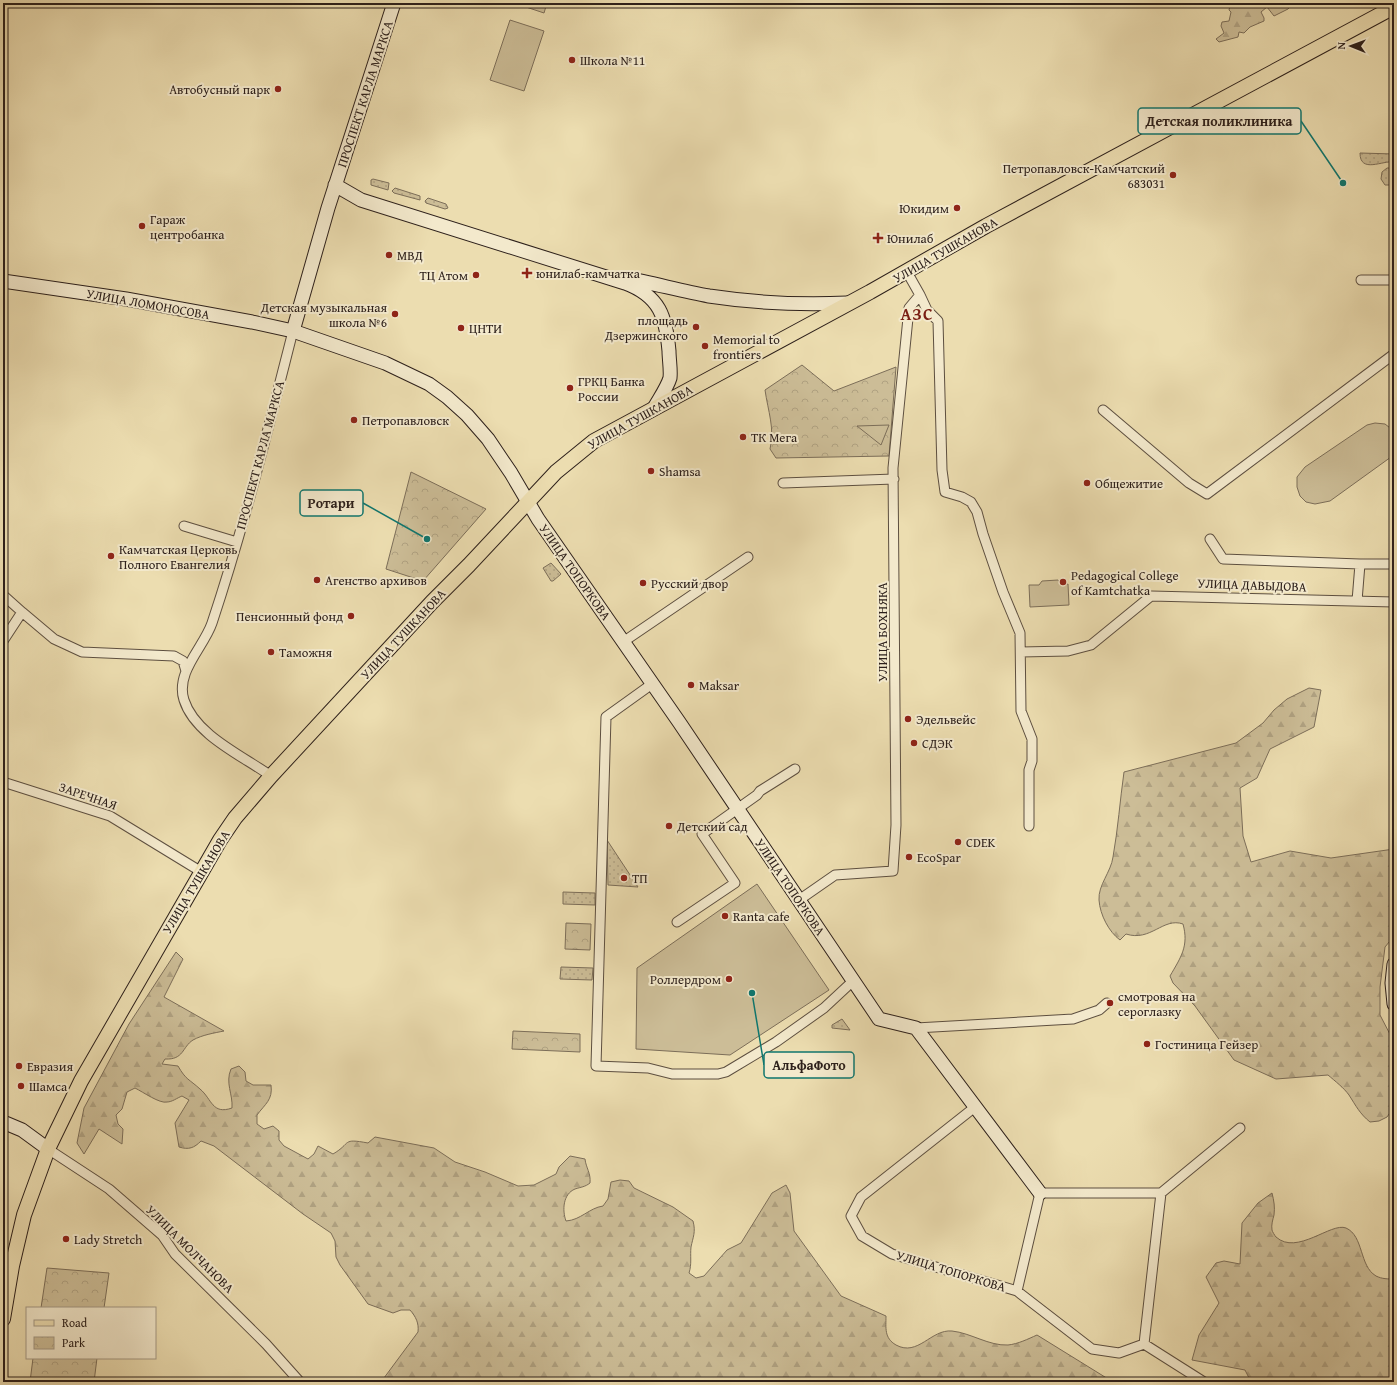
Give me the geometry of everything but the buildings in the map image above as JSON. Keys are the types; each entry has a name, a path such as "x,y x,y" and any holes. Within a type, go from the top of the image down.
{"main road":[{"name":"ПРОСПЕКТ КАРЛА МАРКСА","path":"293,332 335,185 394,3"},
{"name":"УЛИЦА ТУШКАНОВА","path":"3,1319 12,1266 24,1215 48,1149 81,1081 200,871 235,818 271,776 432,602 469,565 556,472 594,441 907,272 986,226 1394,7"},
{"name":"ПРОСПЕКТ КАРЛА МАРКСА","path":"335,185 361,200 590,272"},
{"path":"590,272 660,284 707,295 736,299 800,305 847,304"},
{"path":"590,272 634,287 652,300 661,310 667,337 670,378 654,408"},
{"name":"УЛИЦА ЛОМОНОСОВА","path":"3,281 126,299 252,322 293,332 385,363 429,384 448,397 467,415 488,439 528,502"},
{"name":"УЛИЦА ТОПОРКОВА","path":"528,502 538,519 652,684 879,1019 916,1028"},
{"path":"1394,964 1392,983 1394,1004"},
{"path":"916,1028 1040,1193"},
{"path":"3,1122 22,1130 48,1149"}],"street":[{"path":"907,272 927,310 938,321 942,470 945,492 962,497 970,502 977,512 1001,585 1020,633 1021,711 1032,739 1032,761 1029,770 1029,826"},
{"path":"1361,280 1394,280"},
{"name":"УЛИЦА БОХНЯКА","path":"799,900 835,875 893,871 896,825 894,479 909,308 920,295"},
{"name":"ПРОСПЕКТ КАРЛА МАРКСА","path":"271,776 209,734 198,724 184,699 182,688 186,671 210,628 237,542 254,483 293,332"},
{"path":"1103,410 1189,483 1206,494 1394,354"},
{"path":"784,483 894,479"},
{"path":"184,526 237,542"},
{"name":"УЛИЦА ДАВЫДОВА","path":"1210,539 1223,559 1394,564"},
{"path":"623,642 748,557"},
{"path":"1357,601 1360,564"},
{"path":"3,596 54,639 82,652 174,656 183,661 186,671"},
{"name":"УЛИЦА ДАВЫДОВА","path":"1021,652 1068,651 1090,645 1151,596 1394,602"},
{"path":"3,641 22,612"},
{"path":"652,684 606,717 596,1066 648,1068 672,1074 718,1074 726,1072 776,1042 838,998 853,981"},
{"path":"677,922 735,882 702,834 758,795 760,791 794,769"},
{"name":"ЗАРЕЧНАЯ","path":"3,782 110,816 200,871"},
{"path":"916,1028 1074,1020 1099,1010 1108,1003"},
{"name":"УЛИЦА ТОПОРКОВА","path":"975,1107 861,1197 851,1216 862,1236 892,1254 1017,1291 1092,1349 1119,1353 1144,1344"},
{"path":"1040,1193 1161,1193 1240,1128"},
{"name":"УЛИЦА МОЛЧАНОВА","path":"48,1149 109,1189 162,1235 175,1254 266,1344 300,1382"},
{"name":"УЛИЦА ТОПОРКОВА","path":"1017,1291 1040,1193"},
{"path":"1161,1193 1144,1344 1204,1382"}],"green space":[{"path":"547,3 544,13 517,4"},
{"path":"1235,3 1294,3 1288,9 1274,16 1267,7 1261,12 1264,21 1250,27 1244,33 1239,32 1238,37 1219,42 1216,39 1224,33 1221,26 1222,22 1229,21 1231,12 1229,10 1230,6"},
{"path":"510,20 544,31 524,91 490,80"},
{"path":"1360,153 1394,154 1394,162 1368,165 1361,159"},
{"path":"1387,168 1394,168 1394,185 1385,185 1381,179 1382,172"},
{"path":"373,179 389,183 388,190 371,185 371,180"},
{"path":"395,188 420,196 420,200 394,193 392,191"},
{"path":"428,198 446,204 448,208 445,209 426,203 425,201"},
{"path":"802,365 834,391 896,367 889,456 776,458 770,449 772,434 765,390"},
{"path":"1375,423 1385,424 1394,431 1394,453 1391,457 1330,501 1315,504 1306,502 1300,496 1297,487 1297,477 1305,467 1367,425"},
{"path":"889,425 881,445 857,426"},
{"path":"411,472 486,509 423,581 386,569"},
{"path":"551,563 561,574 553,581 551,581 543,568"},
{"path":"1058,580 1061,584 1068,584 1069,605 1030,607 1029,585 1039,585 1042,581"},
{"path":"1309,688 1321,690 1314,727 1270,749 1257,778 1240,788 1243,836 1251,862 1290,851 1331,858 1394,849 1394,936 1385,947 1380,987 1380,1015 1394,1042 1394,1107 1387,1117 1379,1121 1370,1122 1358,1110 1347,1092 1328,1075 1276,1079 1234,1060 1195,1006 1173,983 1170,976 1183,951 1185,932 1183,924 1169,924 1143,935 1135,936 1126,934 1120,940 1109,928 1103,917 1099,900 1100,889 1112,863 1124,772 1236,743 1263,723 1274,710 1287,699"},
{"path":"607,840 638,887 608,885"},
{"name":"Роллердром","path":"757,884 829,990 730,1055 636,1049 637,968"},
{"path":"563,892 595,893 595,905 563,904"},
{"path":"566,923 591,924 590,950 565,949"},
{"path":"176,952 183,959 164,997 224,1031 204,1035 193,1040 179,1055 171,1059 165,1059 162,1064 178,1066 186,1077 204,1093 216,1108 225,1110 232,1108 229,1084 229,1074 231,1069 239,1066 245,1072 246,1081 253,1085 271,1085 270,1098 257,1115 257,1124 264,1129 273,1126 279,1131 279,1140 284,1146 308,1159 314,1154 318,1146 333,1154 350,1141 368,1143 375,1137 434,1148 455,1162 485,1172 518,1186 534,1185 556,1174 559,1167 570,1156 585,1159 590,1176 590,1183 571,1191 566,1198 564,1203 564,1212 566,1221 576,1219 593,1209 603,1206 608,1199 611,1182 620,1180 629,1181 634,1188 673,1207 693,1221 694,1231 689,1273 696,1278 704,1276 727,1250 741,1243 772,1193 786,1185 790,1193 794,1231 841,1296 886,1316 886,1329 889,1339 896,1345 904,1348 911,1348 937,1334 952,1331 1001,1345 1015,1344 1037,1335 1113,1382 381,1382 418,1332 417,1320 414,1315 410,1310 401,1310 393,1313 368,1304 340,1265 336,1257 335,1241 331,1233 303,1214 214,1146 201,1141 191,1148 179,1147 175,1123 189,1100 182,1096 171,1101 164,1102 156,1100 135,1088 127,1092 122,1109 116,1115 118,1124 123,1129 122,1144 99,1129 84,1154 77,1143 84,1108 129,1024"},
{"path":"561,967 593,968 592,980 560,979"},
{"path":"842,1019 850,1030 832,1028 832,1025"},
{"path":"513,1031 580,1034 580,1052 512,1049"},
{"path":"1272,1193 1274,1201 1274,1215 1272,1231 1276,1237 1284,1242 1294,1243 1340,1227 1346,1228 1356,1237 1364,1259 1371,1271 1380,1278 1394,1279 1394,1382 1251,1382 1245,1370 1192,1360 1199,1335 1219,1303 1206,1277 1216,1263 1224,1261 1240,1264 1242,1223 1258,1203"},
{"path":"47,1268 109,1273 104,1307 41,1307"},
{"path":"33,1359 97,1359 94,1382 30,1382"}],"place":[{"name":"Школа №11","path":"572,60"},
{"name":"Автобусный парк","path":"278,89"},
{"name":"Петропавловск-Камчатский 683031","path":"1173,175"},
{"name":"Детская поликлиника","path":"1343,183"},
{"name":"Юкидим","path":"957,208"},
{"name":"Гараж центробанка","path":"142,226"},
{"name":"Юнилаб","path":"878,238"},
{"name":"МВД","path":"389,255"},
{"name":"юнилаб-камчатка","path":"527,273"},
{"name":"ТЦ Атом","path":"476,275"},
{"name":"Детская музыкальная школа №6","path":"395,314"},
{"name":"площадь Дзержинского","path":"696,327"},
{"name":"ЦНТИ","path":"461,328"},
{"name":"Memorial to frontiers","path":"705,346"},
{"name":"ГРКЦ Банка России","path":"570,388"},
{"name":"Петропавловск","path":"354,420"},
{"name":"ТК Мега","path":"743,437"},
{"name":"Shamsa","path":"651,471"},
{"name":"Общежитие","path":"1087,483"},
{"name":"Ротари","path":"427,539"},
{"name":"Камчатская Церковь Полного Евангелия","path":"111,556"},
{"name":"Агенство архивов","path":"317,580"},
{"name":"Pedagogical College of Kamtchatka","path":"1063,582"},
{"name":"Русский двор","path":"643,583"},
{"name":"Пенсионный фонд","path":"351,616"},
{"name":"Таможня","path":"271,652"},
{"name":"Maksar","path":"691,685"},
{"name":"Эдельвейс","path":"908,719"},
{"name":"СДЭК","path":"914,743"},
{"name":"Детский сад","path":"669,826"},
{"name":"CDEK","path":"958,842"},
{"name":"EcoSpar","path":"909,857"},
{"name":"ТП","path":"624,878"},
{"name":"Ranta cafe","path":"725,916"},
{"name":"Роллердром","path":"729,979"},
{"name":"АльфаФото","path":"752,993"},
{"name":"смотровая на сероглазку","path":"1110,1003"},
{"name":"Гостиница Гейзер","path":"1147,1044"},
{"name":"Евразия","path":"19,1066"},
{"name":"Шамса","path":"21,1086"},
{"name":"Lady Stretch","path":"66,1239"}],"district":[{"name":"АЗС","path":"917,313"}]}
